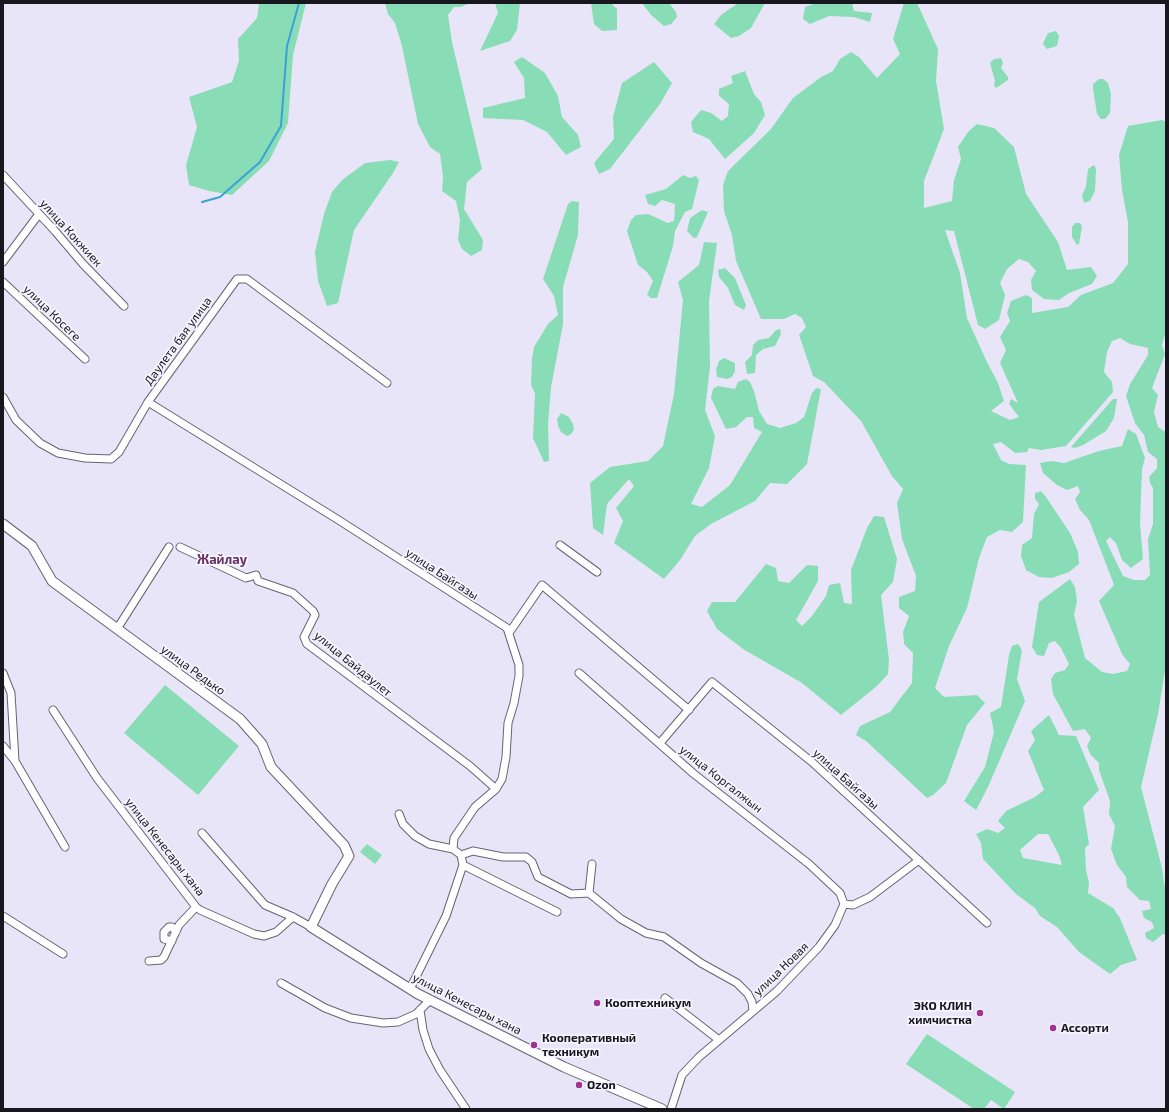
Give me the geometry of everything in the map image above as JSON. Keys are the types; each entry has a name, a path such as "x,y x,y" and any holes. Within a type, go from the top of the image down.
{"street":[{"name":"улица Кокжиек","path":"3,175 83,264 124,306"},
{"path":"3,262 39,214"},
{"name":"Даулета бая улица","path":"3,397 16,420 40,443 58,453 85,458 111,459 119,452 148,402 237,278 247,279 386,384"},
{"name":"улица Косеге","path":"3,282 85,359"},
{"name":"улица Байгазы","path":"148,402 337,519 507,628 509,633"},
{"name":"улица Редько","path":"3,524 32,546 52,581 240,719 262,744 271,767 344,845 349,856 332,884 311,927"},
{"path":"560,545 597,572"},
{"path":"117,629 169,547"},
{"name":"улица Байдаулет","path":"180,547 246,578 256,575 258,581 293,593 313,610 315,615 304,637 307,644 470,766 496,789"},
{"path":"453,849 454,838 465,820 475,807 496,789 502,779 506,757 508,723 514,703 519,676 518,665 509,633 542,585 689,710"},
{"path":"3,673 11,693 15,761"},
{"name":"улица Коргалжын","path":"579,673 694,774 810,864 840,893 844,904"},
{"name":"улица Байгазы","path":"660,743 712,682 812,762 987,923"},
{"name":"улица Кенесары хана","path":"53,710 97,778 200,910 254,934 264,936 276,932 293,917"},
{"path":"3,746 15,761 65,847"},
{"path":"400,814 403,824 415,836 429,844 453,849 461,855 463,865 446,916 410,989"},
{"path":"202,833 264,905 293,917 311,927"},
{"path":"461,855 473,851 503,857 526,858 532,862 538,877 571,894 589,892 620,919 646,933 664,937 701,963 737,983 748,994 752,1002 753,1011"},
{"path":"844,904 853,905 870,897 919,860"},
{"path":"589,892 592,864"},
{"path":"463,865 557,912"},
{"name":"улица Новая","path":"671,1109 682,1075 699,1057 777,991 819,948 835,925 844,904"},
{"path":"149,961 161,960 176,932 196,906"},
{"path":"3,916 63,954"},
{"path":"172,941 164,939 164,932 169,927 176,932"},
{"name":"улица Кенесары хана","path":"311,927 430,1000 564,1067 662,1109"},
{"path":"282,983 325,1008 351,1018 383,1024 398,1022 416,1014 430,1000"},
{"path":"665,998 719,1040"},
{"path":"420,1010 423,1030 429,1049 440,1070 466,1109"}],"green space":[{"path":"259,3 306,3 293,55 288,123 269,161 232,195 209,191 189,185 186,165 197,127 189,97 232,82 239,61 238,39 257,18"},
{"path":"385,3 470,3 461,7 454,7 448,15 452,42 482,169 467,182 464,209 483,240 482,250 471,256 462,249 458,240 460,220 456,201 442,191 443,177 440,154 430,147 418,124 402,46 395,23 388,14"},
{"path":"495,3 520,3 517,30 510,41 480,51 498,13"},
{"path":"591,3 611,3 617,9 617,30 602,31 594,24"},
{"path":"642,3 669,3 676,12 677,17 671,24 664,26 651,15"},
{"path":"738,3 765,3 751,28 739,36 731,38 714,24 721,15"},
{"path":"816,3 852,3 854,11 872,13 870,22 854,17 829,16 810,24 803,19 805,7"},
{"path":"904,3 917,3 938,49 936,81 944,129 924,181 924,208 952,201 954,180 961,159 958,147 968,132 977,124 994,128 1014,147 1026,194 1058,242 1067,270 1091,267 1097,276 1092,284 1069,293 1059,300 1044,299 1032,290 1031,280 1036,271 1028,262 1019,259 1007,269 1000,283 1005,295 999,320 985,329 978,325 954,231 945,230 960,273 967,318 998,383 1004,401 991,411 1010,420 1019,417 1009,404 1011,399 1018,403 1000,363 1006,350 1000,337 1010,321 1007,313 1011,301 1026,295 1032,298 1032,313 1068,307 1081,295 1113,283 1128,264 1128,222 1122,190 1119,155 1128,126 1162,120 1166,122 1166,331 1162,345 1165,354 1152,388 1158,395 1154,412 1158,427 1166,432 1166,664 1158,714 1141,787 1162,868 1166,895 1166,935 1163,934 1153,942 1146,938 1145,933 1154,928 1152,922 1144,918 1142,911 1151,909 1149,901 1140,900 1127,887 1126,877 1117,865 1111,849 1115,826 1109,814 1110,801 1099,770 1099,763 1090,754 1087,746 1091,738 1085,729 1073,731 1053,694 1051,679 1055,673 1065,670 1069,664 1061,648 1055,641 1049,643 1044,656 1037,655 1032,647 1039,602 1070,579 1075,587 1077,601 1074,615 1085,658 1102,672 1113,674 1127,671 1130,664 1122,654 1099,601 1114,585 1089,520 1080,510 1075,499 1080,492 1078,486 1067,490 1057,485 1043,473 1040,463 1051,461 1064,463 1099,451 1122,446 1128,429 1136,434 1145,458 1142,469 1140,523 1143,559 1131,568 1122,560 1116,543 1110,537 1106,541 1123,576 1134,580 1145,580 1150,575 1148,539 1153,524 1153,488 1149,477 1157,468 1157,459 1148,452 1144,435 1135,423 1126,396 1130,384 1148,355 1148,348 1130,344 1120,338 1112,341 1107,352 1104,372 1112,382 1113,392 1066,446 1041,450 1029,448 1027,452 1015,453 1001,442 993,444 1001,460 1009,464 1026,465 1023,522 1012,532 1000,530 987,537 979,558 967,608 949,646 935,688 944,697 977,695 985,703 967,725 946,783 933,795 927,798 866,741 856,735 860,726 890,712 912,683 913,653 904,644 903,632 909,616 899,608 899,597 915,591 916,576 902,539 897,503 903,489 892,476 861,421 824,382 813,376 799,335 806,327 802,318 795,314 784,319 761,319 736,261 732,235 724,211 723,185 728,171 771,129 793,98 821,77 833,71 840,59 851,52 859,57 877,78 900,54 893,39"},
{"path":"1056,31 1059,36 1057,46 1047,49 1043,44 1048,33"},
{"path":"522,57 545,73 558,96 562,117 578,135 581,147 566,155 547,132 523,120 483,118 483,108 525,98 524,78 514,62"},
{"path":"1001,58 1003,63 1001,68 1008,77 1008,80 996,88 994,86 995,81 990,63 994,59"},
{"path":"654,62 672,83 660,104 610,169 599,174 594,163 614,139 613,117 622,83"},
{"path":"745,71 754,94 761,102 765,115 754,133 725,159 709,139 693,132 691,122 701,110 711,113 722,121 728,116 729,104 719,96 719,89 733,83 731,76"},
{"path":"1099,79 1103,79 1108,83 1111,94 1110,113 1105,119 1101,119 1097,114 1093,89 1093,84"},
{"path":"390,160 399,162 354,230 338,303 327,306 318,281 315,252 324,214 332,192 342,180 365,163"},
{"path":"1094,165 1096,169 1095,191 1090,201 1084,203 1082,196 1086,186 1088,169"},
{"path":"683,175 690,178 696,176 699,180 692,209 685,212 675,231 673,246 657,298 651,298 647,295 653,281 647,272 638,265 627,231 631,220 636,215 648,214 668,223 674,221 675,204 662,200 655,206 648,204 645,195 666,189"},
{"path":"572,201 579,202 578,235 563,287 563,324 551,387 548,424 549,461 544,462 533,438 535,393 531,385 532,358 534,347 548,324 558,315 554,296 543,279 568,204"},
{"path":"702,210 708,212 697,237 694,238 687,231 690,218"},
{"path":"1075,223 1080,223 1082,226 1079,244 1077,245 1072,237 1072,227"},
{"path":"704,242 717,243 709,301 710,367 705,410 715,436 709,468 691,504 702,507 730,485 762,432 754,428 753,417 747,417 736,427 726,429 711,398 713,389 718,386 735,389 738,382 746,379 750,382 759,411 767,424 780,428 796,423 804,417 812,393 816,388 821,389 807,464 787,484 770,483 755,501 711,524 695,536 680,560 664,579 614,543 623,521 616,508 634,486 629,479 607,504 603,535 593,528 590,483 610,467 648,461 663,446 674,394 683,300 678,282 699,265"},
{"path":"725,268 735,278 746,305 744,310 735,305 728,288 719,277 718,270"},
{"path":"780,329 781,334 775,346 763,349 756,355 755,373 747,374 745,362 752,355 753,345 758,340 769,338 776,330"},
{"path":"724,358 735,363 735,371 732,377 727,379 717,377 716,370 719,361"},
{"path":"1113,399 1117,399 1114,418 1106,431 1083,445 1075,448 1071,447"},
{"path":"561,413 569,417 573,424 574,430 567,436 561,432 558,426 557,419"},
{"path":"1041,491 1070,533 1078,552 1079,564 1069,572 1052,578 1039,577 1026,570 1021,556 1022,545 1032,538 1034,514 1039,504 1035,499 1035,493"},
{"path":"874,516 884,517 897,559 893,582 881,595 889,660 888,674 877,686 841,715 802,683 743,649 717,629 707,611 712,602 735,602 766,564 776,568 778,581 789,583 807,565 818,566 818,581 796,620 802,626 812,616 826,596 829,585 840,583 844,603 852,604 851,570 867,528"},
{"path":"1018,644 1022,650 1017,679 1025,701 988,787 976,810 964,801 985,767 994,732 990,713 1001,707 1009,655 1012,646"},
{"path":"165,685 239,746 198,795 124,733"},
{"path":"1049,715 1059,735 1076,736 1099,790 1083,807 1089,844 1085,848 1086,870 1089,882 1088,893 1113,908 1120,918 1137,960 1121,965 1110,974 1079,952 1057,927 1040,916 1035,908 1016,894 983,859 981,843 976,834 987,829 998,833 1005,828 998,821 1006,811 1035,797 1044,790 1028,751 1035,740 1031,731","holes":["1038,834 1048,834 1059,855 1062,865 1023,858 1020,850"]},
{"path":"367,844 382,855 375,864 360,852"},
{"path":"927,1034 1015,1092 1004,1109 991,1100 984,1109 974,1109 906,1064"}],"waterway":[{"path":"202,202 220,197 260,162 281,126 287,46 299,3"}],"place":[{"name":"Кооптехникум","path":"597,1003"},
{"name":"ЭКО КЛИН химчистка","path":"980,1013"},
{"name":"Ассорти","path":"1053,1028"},
{"name":"Кооперативный техникум","path":"534,1045"},
{"name":"Ozon","path":"579,1085"}],"district":[{"name":"Жайлау","path":"222,560"}]}
